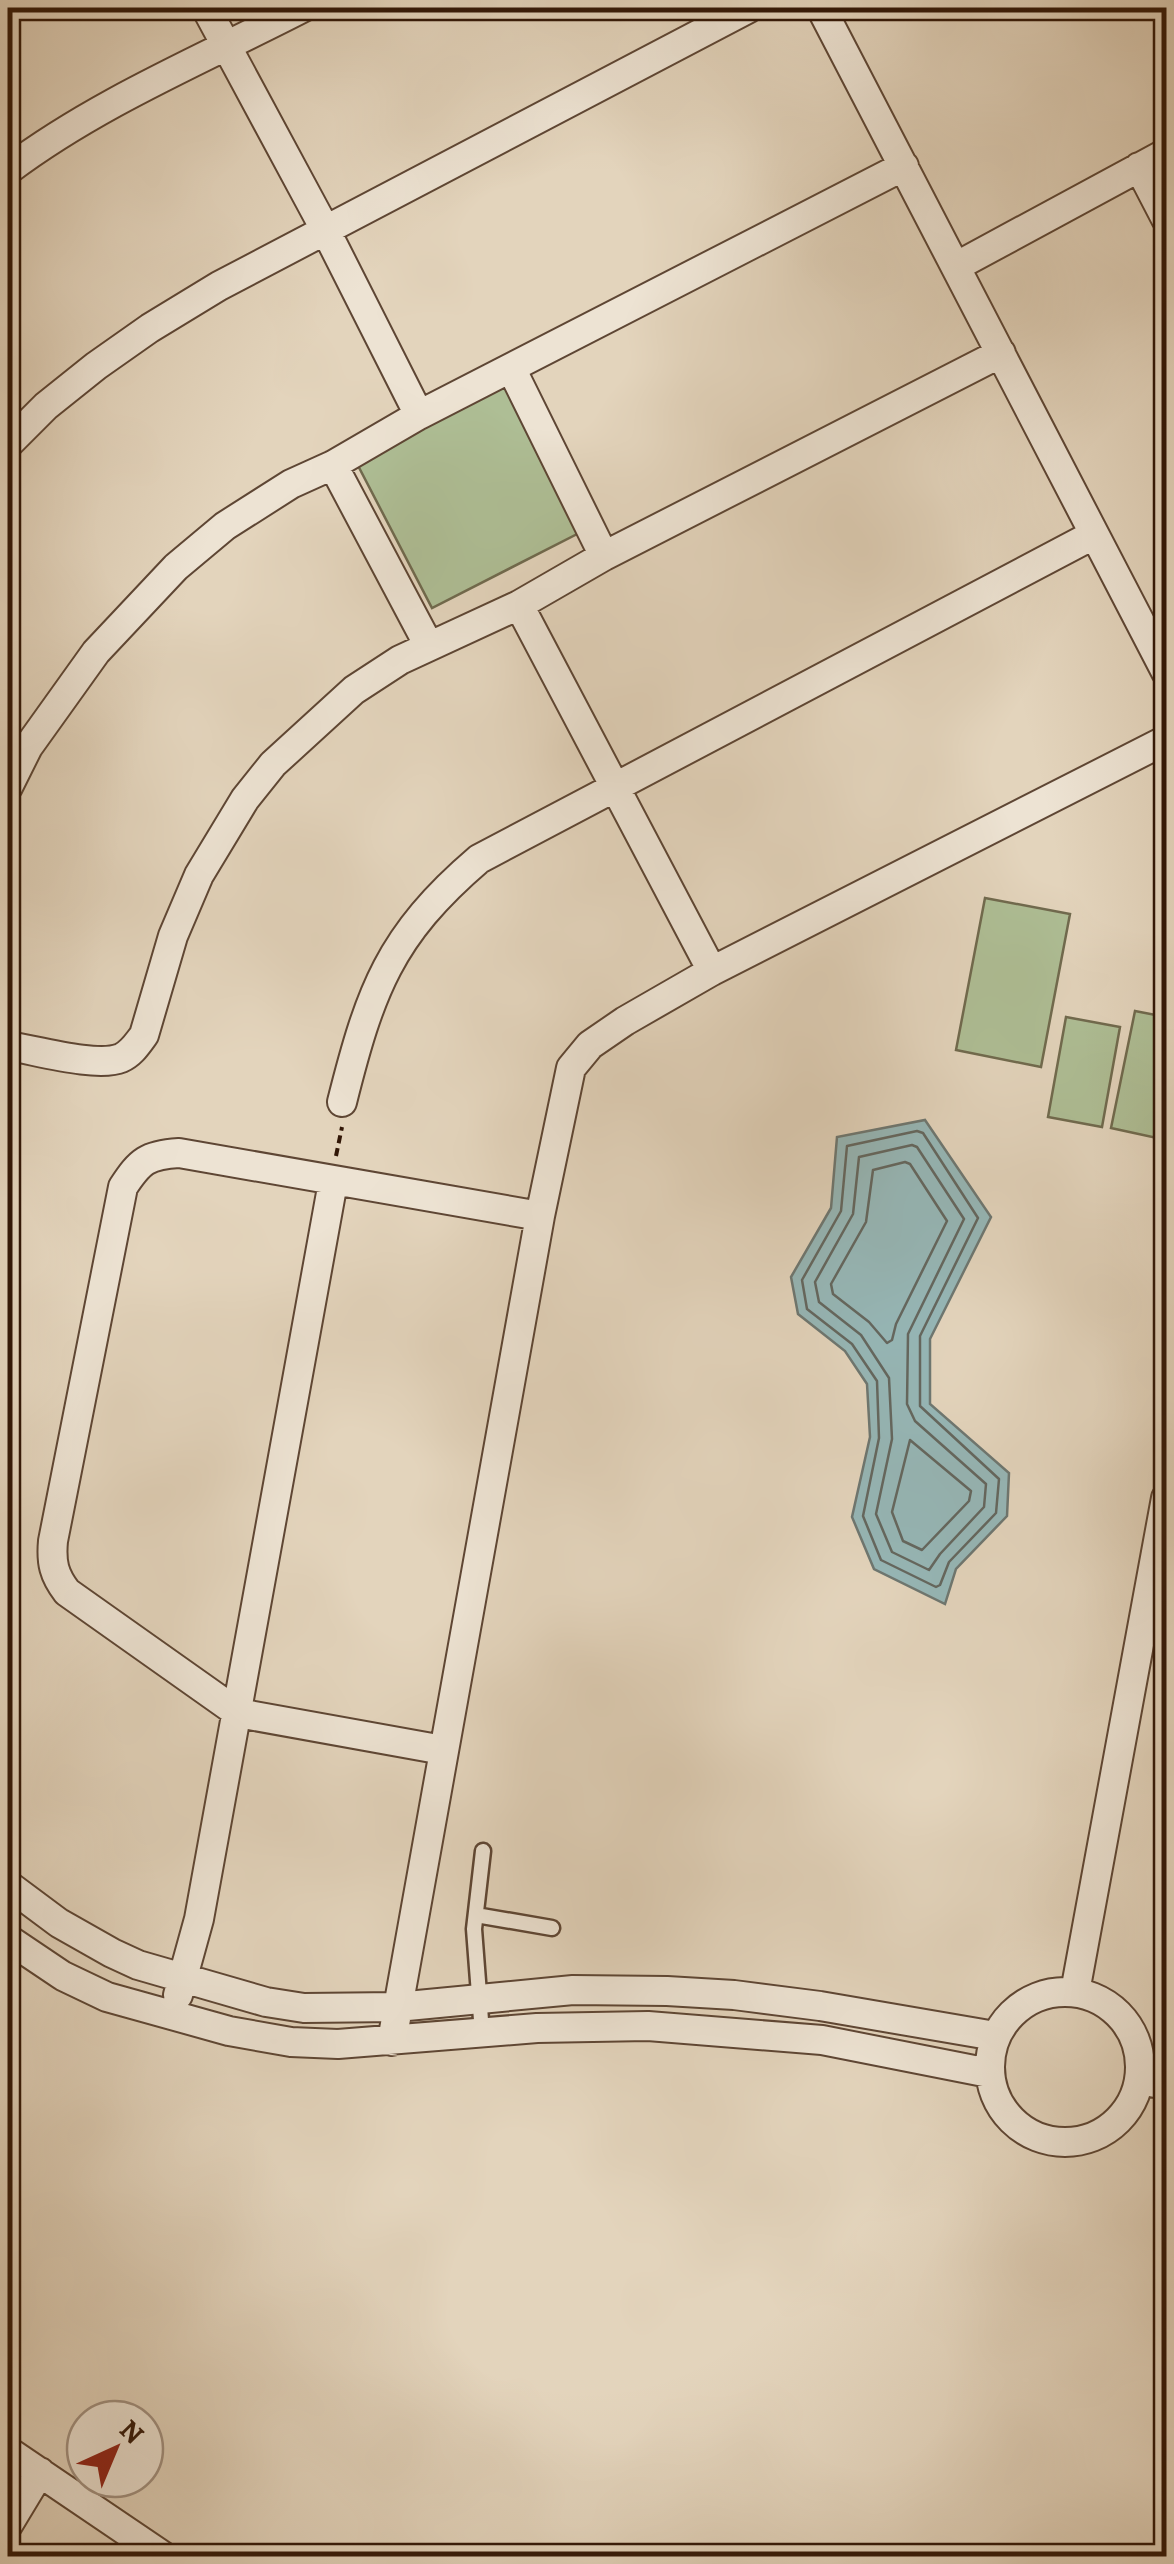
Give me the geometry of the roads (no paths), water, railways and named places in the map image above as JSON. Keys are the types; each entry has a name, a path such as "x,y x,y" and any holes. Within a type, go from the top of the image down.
{"street":[{"path":"206,8 326,230 418,415"},
{"path":"8,170 44,142 302,8"},
{"path":"8,444 46,406 150,328 219,286 749,8"},
{"path":"821,8 1166,672"},
{"path":"957,266 1166,154"},
{"path":"8,787 64,691 134,608 225,526 291,484 333,465 418,415 904,166"},
{"path":"1139,167 1166,218"},
{"path":"8,1046 105,1061 121,1058 135,1048 144,1035 173,936 199,875 272,764 354,690 429,646 519,605 604,556 1001,354"},
{"path":"512,370 604,556"},
{"path":"333,465 429,646"},
{"path":"342,1102 362,1024 379,979 408,931 479,860 1093,535"},
{"path":"519,605 712,971"},
{"path":"392,2041 570,1068 590,1045 625,1021 712,971 1166,740"},
{"path":"443,1750 238,1713 67,1592 55,1576 53,1541 124,1187 136,1167 154,1154 179,1152 540,1216"},
{"path":"173,2016 199,1919 333,1182"},
{"path":"1075,1992 1166,1498"},
{"path":"8,1885 99,1946 138,1965 266,2002 304,2008 398,2007 588,1990 734,1995 995,2036"},
{"path":"8,1939 63,1976 107,1997 229,2031 291,2042 338,2044 537,2028 630,2026 822,2040 989,2072"},
{"path":"1051,1992 1075,1992 1098,2000 1118,2014 1132,2033 1153,2083 1117,2123 1097,2136 1074,2143 1038,2137 1008,2117 995,2096 989,2072 995,2036 1009,2016 1028,2001 1051,1992"},
{"path":"8,2451 163,2556"},
{"path":"8,2524 40,2472"}],"lane":[{"path":"482,2033 477,1999 476,1915 483,1851"},
{"path":"476,1915 552,1928"}],"water":[{"path":"925,1120 991,1217 930,1339 930,1404 1009,1473 1007,1516 956,1569 945,1604 874,1569 852,1517 870,1437 867,1384 845,1351 798,1314 791,1277 831,1208 837,1137"}]}
